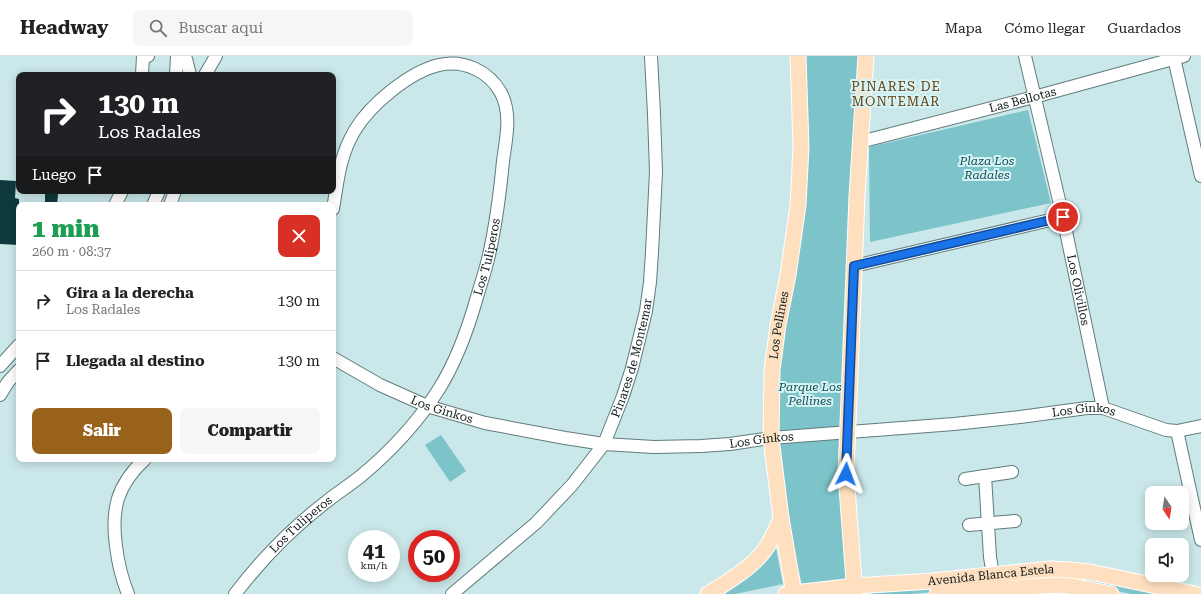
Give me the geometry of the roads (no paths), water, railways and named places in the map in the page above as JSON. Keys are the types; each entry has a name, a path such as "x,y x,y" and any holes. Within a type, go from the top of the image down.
{"main road":[{"name":"Los Pellines","path":"791,594 771,438 772,370 798,205 801,147 798,56"},
{"path":"855,590 846,474 854,266 866,56"},
{"path":"708,594 737,575 756,560 773,536 781,518"},
{"name":"Avenida Blanca Estela","path":"791,594 855,590 1035,570 1070,570 1090,572 1194,594"},
{"name":"Avenida Blanca Estela","path":"937,594 1000,588 1058,585 1077,587 1111,594"}],"street":[{"path":"142,72 143,56 148,56"},
{"path":"176,72 177,56"},
{"path":"181,56 186,59 190,72"},
{"path":"191,72 193,56"},
{"path":"207,72 216,56"},
{"name":"Pinares de Montemar","path":"452,594 518,540 572,485 604,444 624,396 640,340 650,282 656,172 651,56"},
{"name":"Los Olivillos","path":"1025,56 1063,217 1103,408"},
{"path":"1179,57 1201,176"},
{"name":"Las Bellotas","path":"860,142 1034,97 1179,57"},
{"name":"Los Tuliperos","path":"235,594 291,532 325,502 360,477 413,425 441,386 452,365 462,344 489,255 499,198 507,116 504,101 496,85 490,78 475,68 457,63 448,63 419,73 389,92 366,114 349,140 340,166 336,191"},
{"path":"854,266 1063,217"},
{"path":"2,359 16,347"},
{"name":"Los Ginkos","path":"336,360 380,385 427,406 485,423 604,444 654,447 730,444 771,438 1020,417 1087,408 1103,408 1166,430 1177,431 1201,426"},
{"path":"0,395 8,382 16,373"},
{"path":"1177,431 1201,540"},
{"path":"128,594 123,582 117,557 114,515 124,483 141,462"},
{"path":"965,479 1012,472"},
{"path":"985,476 987,523 993,575"},
{"path":"969,525 1015,521"}],"district":[{"name":"PINARES DE MONTEMAR","path":"896,94"}],"park label":[{"name":"Plaza Los Radales","path":"987,168"},
{"name":"Parque Los Pellines","path":"810,394"}]}
